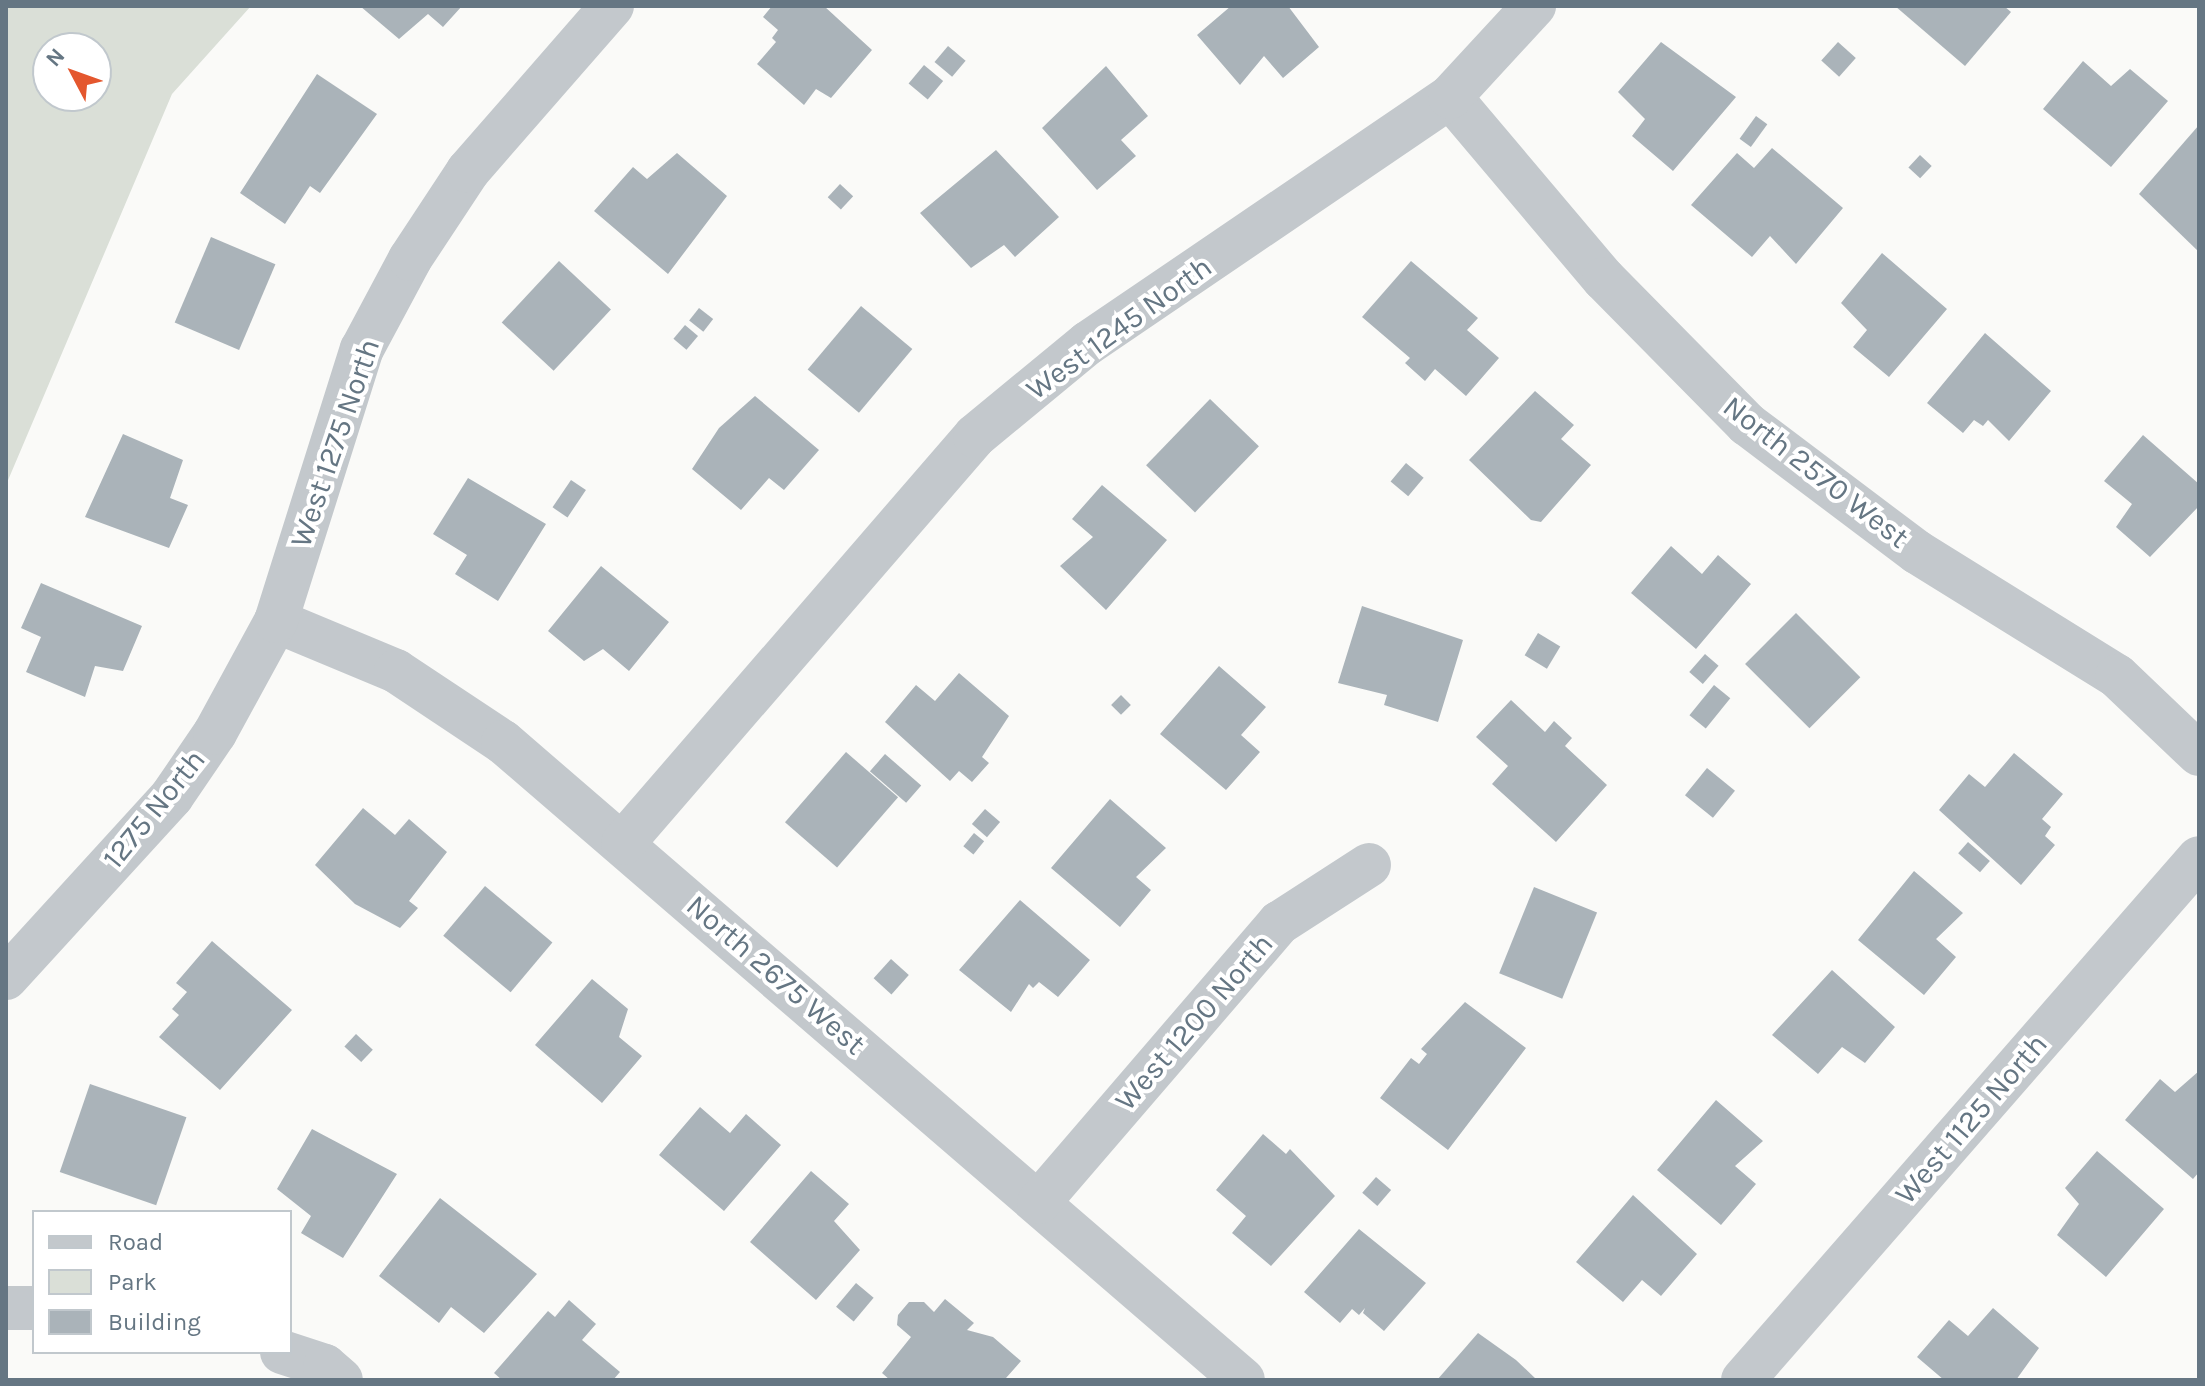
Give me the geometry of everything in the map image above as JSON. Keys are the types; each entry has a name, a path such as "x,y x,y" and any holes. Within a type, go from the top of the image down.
{"street":[{"name":"West 1275 North","path":"276,621 362,349 403,272 468,171 612,6"},
{"name":"West 1245 North","path":"623,843 975,436 1088,343 1450,97 1534,6"},
{"name":"North 2570 West","path":"1450,97 1604,279 1747,424 1917,552 2117,676 2199,754"},
{"name":"North 2675 West","path":"276,621 396,671 450,703 623,843 1243,1380"},
{"name":"1275 North","path":"6,978 172,796 276,621"},
{"name":"West 1125 North","path":"1743,1380 2199,858"},
{"name":"West 1200 North","path":"1039,1202 1279,923 1369,865"},
{"path":"6,1308 32,1308"},
{"path":"288,1354 325,1366 341,1380"}],"green space":[{"path":"6,6 251,6 172,94 6,485"}],"building":[{"path":"360,6 462,6 443,27 428,14 399,39"},
{"path":"772,6 824,6 872,50 831,98 816,89 804,105 757,64 776,42 772,38 778,30 763,17"},
{"path":"1231,6 1288,6 1319,47 1283,78 1264,56 1240,85 1197,35"},
{"path":"1895,6 2004,6 2011,12 1965,66"},
{"path":"1661,42 1736,97 1673,171 1632,136 1645,119 1618,92"},
{"path":"1838,42 1856,58 1839,77 1821,61"},
{"path":"948,46 966,61 952,77 935,62"},
{"path":"2083,61 2111,86 2130,69 2168,101 2111,167 2043,109"},
{"path":"924,65 943,81 928,99 909,83"},
{"path":"1106,66 1148,116 1121,140 1136,156 1097,190 1042,128"},
{"path":"317,74 377,114 320,193 310,186 285,224 240,193"},
{"path":"1756,116 1767,124 1751,147 1740,139"},
{"path":"2199,125 2199,252 2139,194"},
{"path":"1772,148 1843,208 1796,264 1770,236 1752,257 1691,205 1737,153 1754,168"},
{"path":"996,150 1059,217 1015,257 1004,245 971,268 920,213"},
{"path":"677,153 727,196 668,274 594,211 633,167 647,179"},
{"path":"1920,155 1932,166 1920,178 1908,167"},
{"path":"840,184 853,196 841,209 828,197"},
{"path":"211,237 275,264 239,350 175,323"},
{"path":"1882,253 1947,309 1889,377 1853,347 1867,330 1841,303"},
{"path":"559,261 611,309 554,371 502,322"},
{"path":"1411,261 1478,318 1467,330 1499,358 1466,396 1435,369 1425,381 1405,363 1410,358 1362,317"},
{"path":"861,306 912,349 859,413 808,370"},
{"path":"699,308 713,319 703,332 689,321"},
{"path":"685,325 698,336 686,350 673,339"},
{"path":"1985,333 2051,391 2009,441 1988,420 1983,426 1974,420 1963,433 1927,403"},
{"path":"1535,391 1574,425 1561,439 1591,465 1541,522 1531,520 1469,460"},
{"path":"755,396 819,450 784,490 769,478 741,510 692,469 719,428"},
{"path":"1210,399 1259,446 1195,512 1146,465"},
{"path":"123,434 183,460 170,498 188,505 169,548 85,517"},
{"path":"2143,435 2199,484 2199,506 2150,557 2116,527 2132,504 2104,481"},
{"path":"1406,463 1424,478 1408,496 1391,481"},
{"path":"468,478 546,524 498,601 455,574 467,555 433,534"},
{"path":"571,480 586,490 567,517 553,507"},
{"path":"1102,485 1167,540 1106,610 1060,566 1093,537 1072,519"},
{"path":"1671,546 1702,574 1718,555 1751,584 1696,649 1631,593"},
{"path":"601,566 669,622 629,671 603,649 584,661 548,631"},
{"path":"41,583 142,626 123,671 95,666 85,697 26,672 41,637 21,628"},
{"path":"1362,606 1463,640 1438,722 1384,705 1387,695 1338,683"},
{"path":"1796,613 1860,677 1809,728 1745,664"},
{"path":"1538,633 1560,646 1547,669 1525,655"},
{"path":"1705,654 1719,666 1703,684 1689,672"},
{"path":"1219,666 1266,707 1241,735 1260,752 1226,790 1160,734"},
{"path":"959,673 1009,716 982,757 989,763 972,782 959,771 950,781 885,722 916,685 935,701"},
{"path":"1714,685 1730,698 1706,729 1689,715"},
{"path":"1121,695 1131,705 1121,715 1111,705"},
{"path":"1511,700 1545,732 1554,721 1572,738 1565,746 1607,785 1556,842 1492,784 1508,766 1476,737"},
{"path":"846,752 898,797 837,867 785,822"},
{"path":"2014,753 2063,794 2042,819 2051,827 2045,836 2055,845 2021,885 1939,810 1969,774 1985,787"},
{"path":"885,754 921,785 906,803 870,771"},
{"path":"1707,768 1735,791 1713,818 1685,795"},
{"path":"1110,799 1166,848 1136,877 1151,890 1120,927 1051,868"},
{"path":"363,808 395,835 409,819 447,852 409,901 418,908 400,928 355,904 315,865"},
{"path":"985,809 1000,822 987,837 972,824"},
{"path":"974,833 984,841 973,854 963,846"},
{"path":"1968,842 1990,861 1980,872 1958,853"},
{"path":"1914,871 1963,913 1936,939 1956,957 1924,995 1858,940"},
{"path":"485,886 552,943 511,992 443,936"},
{"path":"1534,887 1597,912 1562,999 1499,973"},
{"path":"1020,900 1090,960 1058,997 1039,982 1033,988 1029,984 1011,1012 959,970"},
{"path":"212,941 292,1010 220,1090 159,1037 179,1015 172,1009 187,992 176,983"},
{"path":"891,959 909,975 891,994 874,978"},
{"path":"1832,970 1895,1027 1865,1063 1842,1047 1818,1074 1772,1035"},
{"path":"592,979 628,1009 619,1037 642,1056 602,1103 535,1045"},
{"path":"1465,1002 1526,1048 1448,1150 1380,1098 1411,1058 1419,1064 1427,1054 1421,1049"},
{"path":"356,1034 373,1050 361,1062 344,1046"},
{"path":"2199,1071 2199,1172 2193,1179 2125,1120 2160,1079 2175,1092"},
{"path":"90,1084 186,1117 156,1205 60,1172"},
{"path":"1716,1100 1763,1141 1735,1166 1756,1184 1721,1225 1657,1170"},
{"path":"700,1107 730,1133 746,1114 781,1145 724,1211 659,1155"},
{"path":"312,1129 397,1174 343,1258 301,1233 311,1216 277,1189"},
{"path":"1263,1134 1286,1154 1290,1149 1335,1196 1271,1266 1232,1233 1246,1216 1216,1190"},
{"path":"2097,1151 2164,1209 2106,1277 2057,1235 2079,1204 2065,1188"},
{"path":"811,1171 849,1204 834,1221 860,1250 816,1300 750,1242"},
{"path":"1376,1177 1391,1190 1377,1206 1362,1193"},
{"path":"1633,1195 1697,1254 1661,1296 1642,1280 1623,1302 1576,1262"},
{"path":"440,1198 537,1274 484,1333 451,1307 439,1323 379,1276"},
{"path":"1359,1229 1426,1283 1384,1331 1363,1313 1365,1308 1359,1315 1352,1309 1340,1323 1304,1292"},
{"path":"856,1283 874,1298 854,1322 836,1307"},
{"path":"945,1299 974,1323 967,1330 993,1337 1021,1361 1006,1378 890,1380 882,1373 911,1337 897,1325 898,1315 909,1302 924,1302 934,1312"},
{"path":"569,1300 596,1324 582,1340 620,1372 613,1380 502,1380 494,1373 548,1311 555,1317"},
{"path":"1993,1308 2039,1348 2016,1380 1944,1380 1917,1357 1949,1320 1968,1336"},
{"path":"1478,1333 1516,1360 1537,1380 1437,1380"}]}
